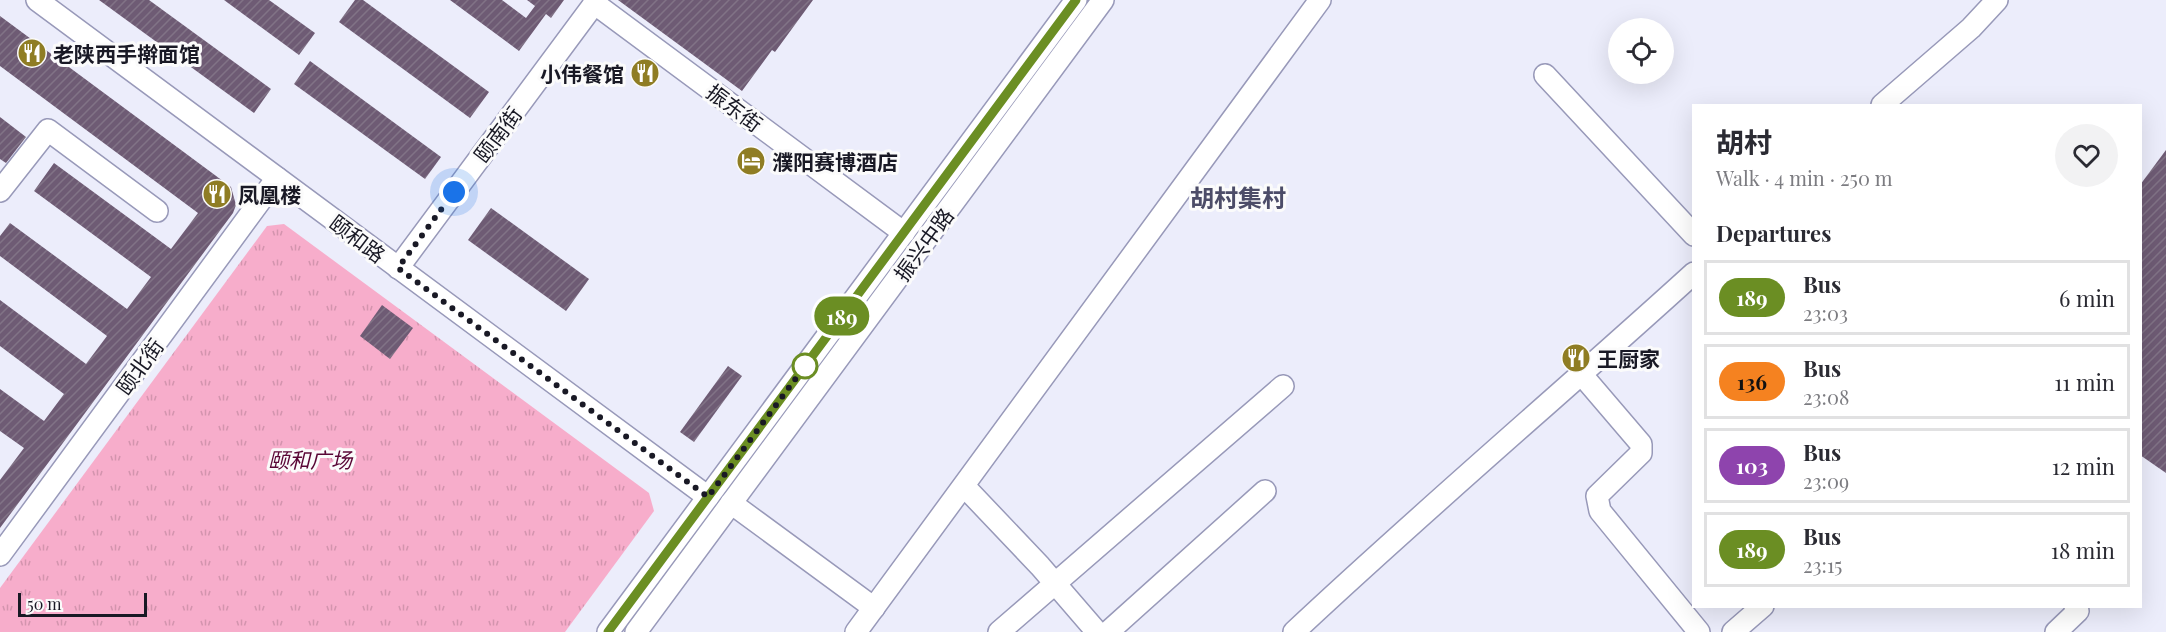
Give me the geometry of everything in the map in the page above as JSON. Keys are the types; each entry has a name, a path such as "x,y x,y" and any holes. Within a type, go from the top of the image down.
{"street":[{"name":"颐和路","path":"37,0 708,497"},
{"name":"振兴中路","path":"608,632 1076,0"},
{"name":"振兴中路","path":"636,632 1103,0"},
{"path":"856,632 1320,0"},
{"path":"1883,104 1971,28 1997,0"},
{"name":"振东街","path":"595,2 904,233"},
{"name":"颐南街","path":"398,268 595,2"},
{"path":"1545,75 1692,233"},
{"path":"0,190 48,130 156,211"},
{"name":"颐北街","path":"0,555 277,178"},
{"path":"1294,632 1382,549 1582,375 1692,275"},
{"path":"1582,375 1641,444 1641,453 1598,496 1600,511 1699,632"},
{"path":"999,632 1283,386"},
{"path":"964,486 1055,583 1097,632"},
{"path":"1108,632 1266,491"},
{"path":"732,503 874,608"},
{"path":"1733,632 1761,608"},
{"path":"2056,632 2078,611 2076,608"}],"green space":[{"name":"颐和广场","path":"284,224 649,493 654,511 565,632 0,632 0,588 267,226"}],"building":[{"path":"99,0 149,0 271,89 254,113"},
{"path":"224,0 269,0 315,33 299,55"},
{"path":"355,0 363,0 489,92 470,118 339,22"},
{"path":"450,0 502,0 526,18 535,6 527,0 564,0 551,18 546,14 519,51"},
{"path":"618,0 813,0 775,52 772,50 742,91"},
{"path":"0,16 231,187 236,205 233,213 0,528 0,480 24,448 0,431 0,389 44,421 64,394 0,346 0,300 86,364 107,336 0,256 0,236 10,223 127,309 151,277 34,191 54,163 171,249 198,213 0,66"},
{"path":"310,61 441,157 425,179 294,84"},
{"path":"0,117 26,137 6,163 0,159"},
{"path":"2166,150 2166,473 2142,456 2142,182"},
{"path":"491,208 589,279 566,311 468,240"},
{"path":"382,305 413,328 390,359 360,336"},
{"path":"728,366 742,376 694,442 680,432"}],"bus line":[{"name":"189","path":"608,632 1076,0"}],"place":[{"name":"老陕西手擀面馆","path":"32,53"},
{"name":"小伟餐馆","path":"645,73"},
{"name":"濮阳赛博酒店","path":"751,161"},
{"name":"凤凰楼","path":"217,194"},
{"name":"王厨家","path":"1576,358"}],"district":[{"name":"胡村集村","path":"1238,197"}],"route":[{"path":"454,192 398,268 708,497 805,366"}]}
